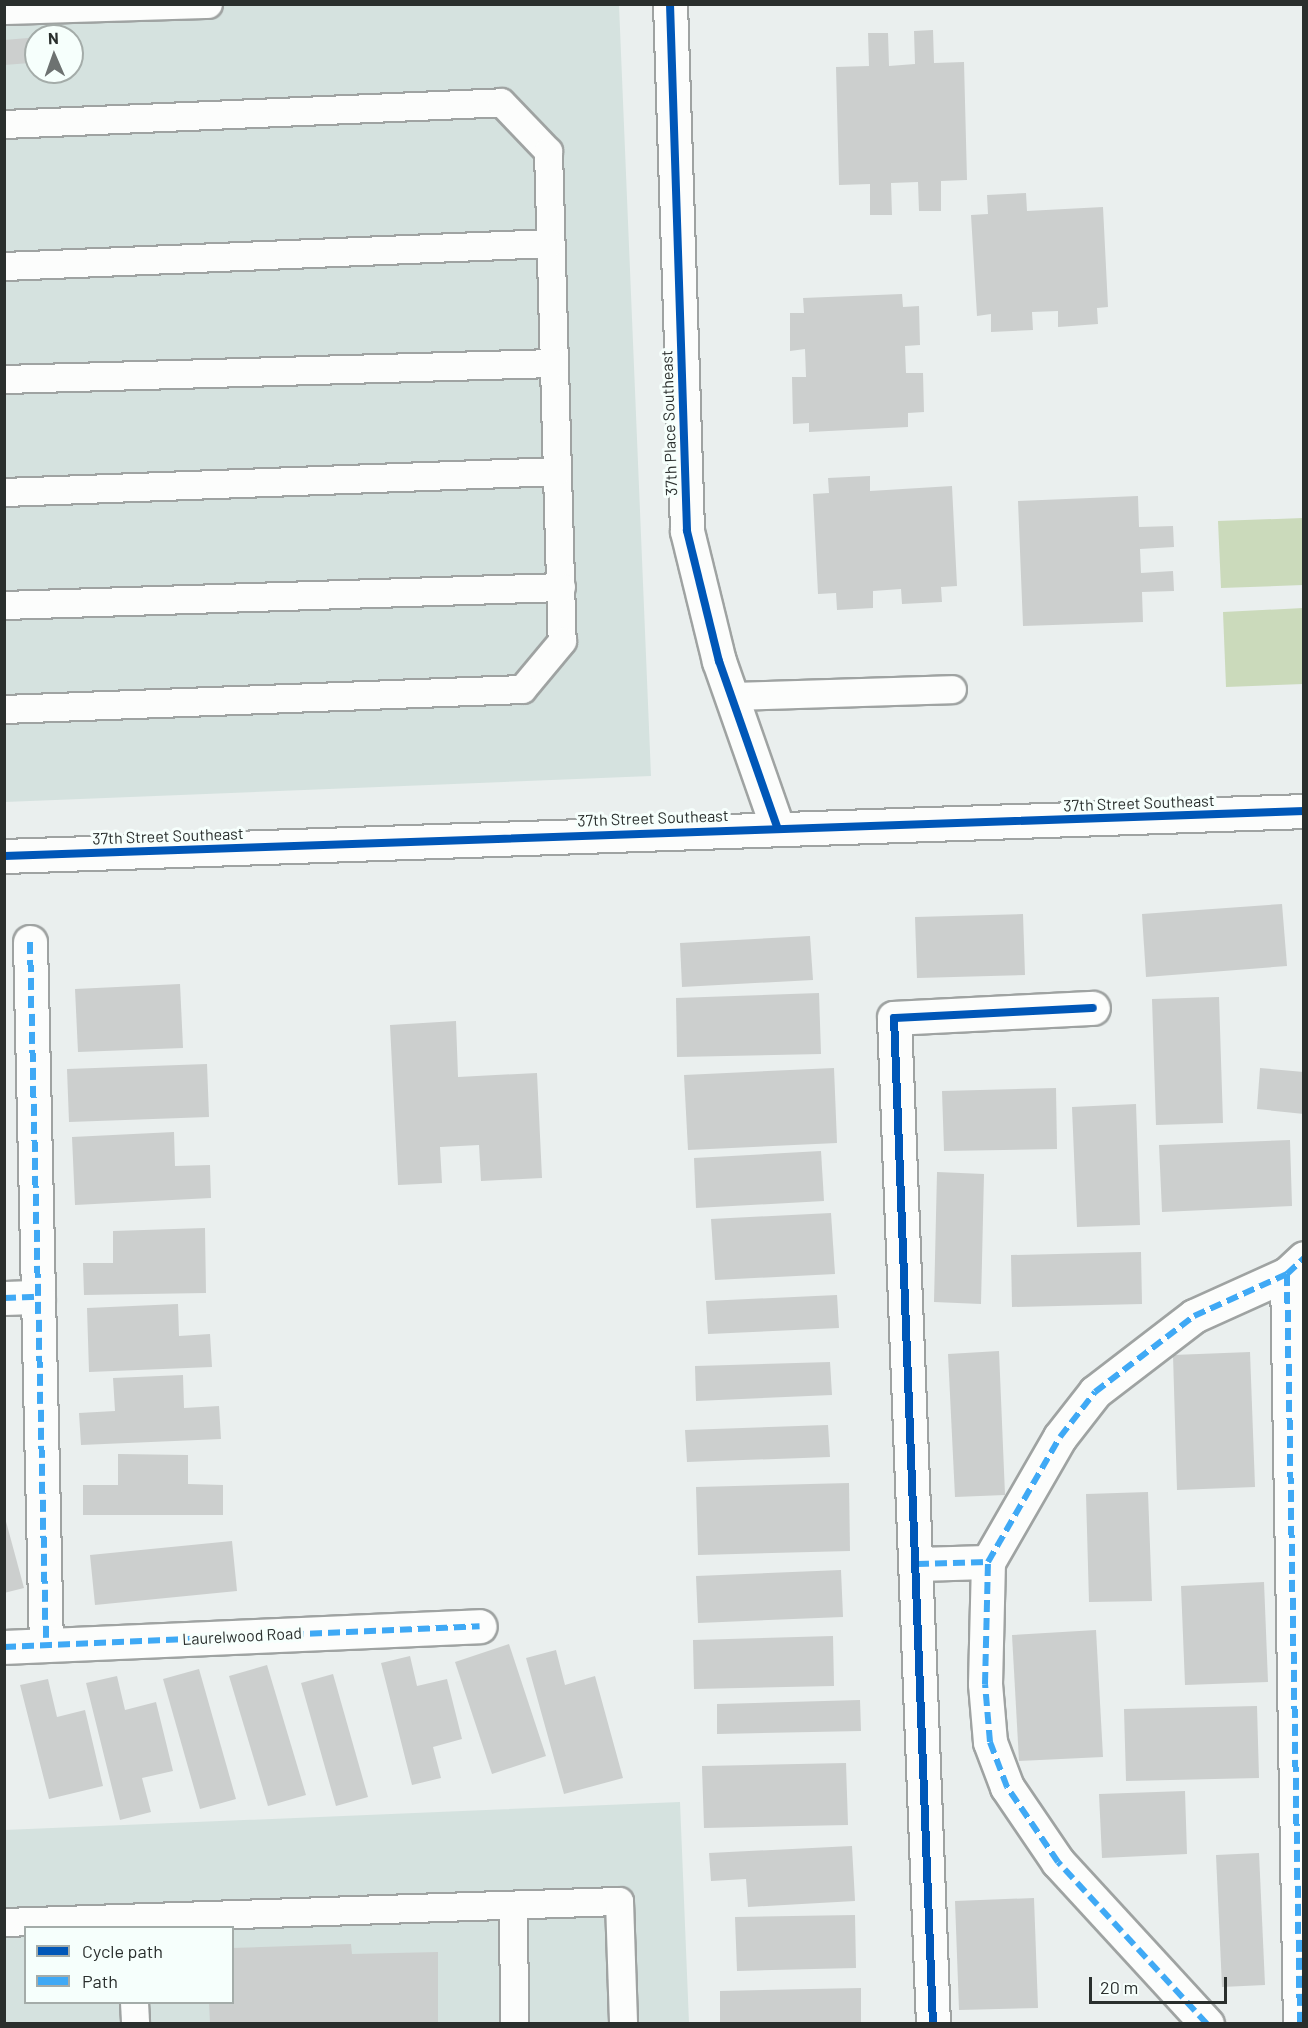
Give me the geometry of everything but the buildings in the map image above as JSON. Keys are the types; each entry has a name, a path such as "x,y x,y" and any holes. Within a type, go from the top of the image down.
{"street":[{"name":"37th Place Southeast","path":"670,4 687,531 700,597 731,696 777,827"},
{"name":"37th Street Southeast","path":"4,856 777,827 1304,811"},
{"path":"30,942 46,1645"},
{"path":"933,2024 917,1564 894,1018 1093,1008"},
{"path":"1207,2024 1058,1862 1007,1787 990,1742 985,1684 988,1562 1060,1437 1095,1392 1194,1316 1295,1266 1300,2024"},
{"path":"4,1298 38,1297"},
{"path":"917,1564 988,1562"},
{"name":"Laurelwood Road","path":"4,1647 480,1626"}],"lane":[{"path":"4,10 208,4"},
{"path":"4,124 501,102 548,151 562,641 522,689 4,709"},
{"path":"4,266 550,243"},
{"path":"4,380 554,363"},
{"path":"4,492 557,471"},
{"path":"4,605 561,587"},
{"path":"731,696 952,689"},
{"path":"4,1922 132,1923 619,1901 623,2024"},
{"path":"513,1905 514,2024"},
{"path":"134,2004 135,2024"}],"shaded area":[{"path":"4,5 619,5 651,776 5,802"},
{"path":"680,1802 689,2023 5,2023 4,1830"}],"green space":[{"path":"1303,518 1303,585 1221,588 1218,521"},
{"path":"1303,608 1303,684 1226,687 1223,612"}],"marked path":[{"path":"30,942 46,1645"},
{"path":"1207,2024 1058,1862 1007,1787 990,1742 985,1684 988,1562 1060,1437 1095,1392 1194,1316 1287,1274 1304,1258"},
{"path":"1287,1274 1300,2024"},
{"path":"4,1298 38,1297"},
{"path":"917,1564 988,1562"},
{"path":"4,1647 480,1626"}],"cycle path":[{"path":"670,4 687,531 719,661 777,827"},
{"path":"4,856 1304,811"},
{"path":"933,2024 894,1018 1093,1008"}]}
